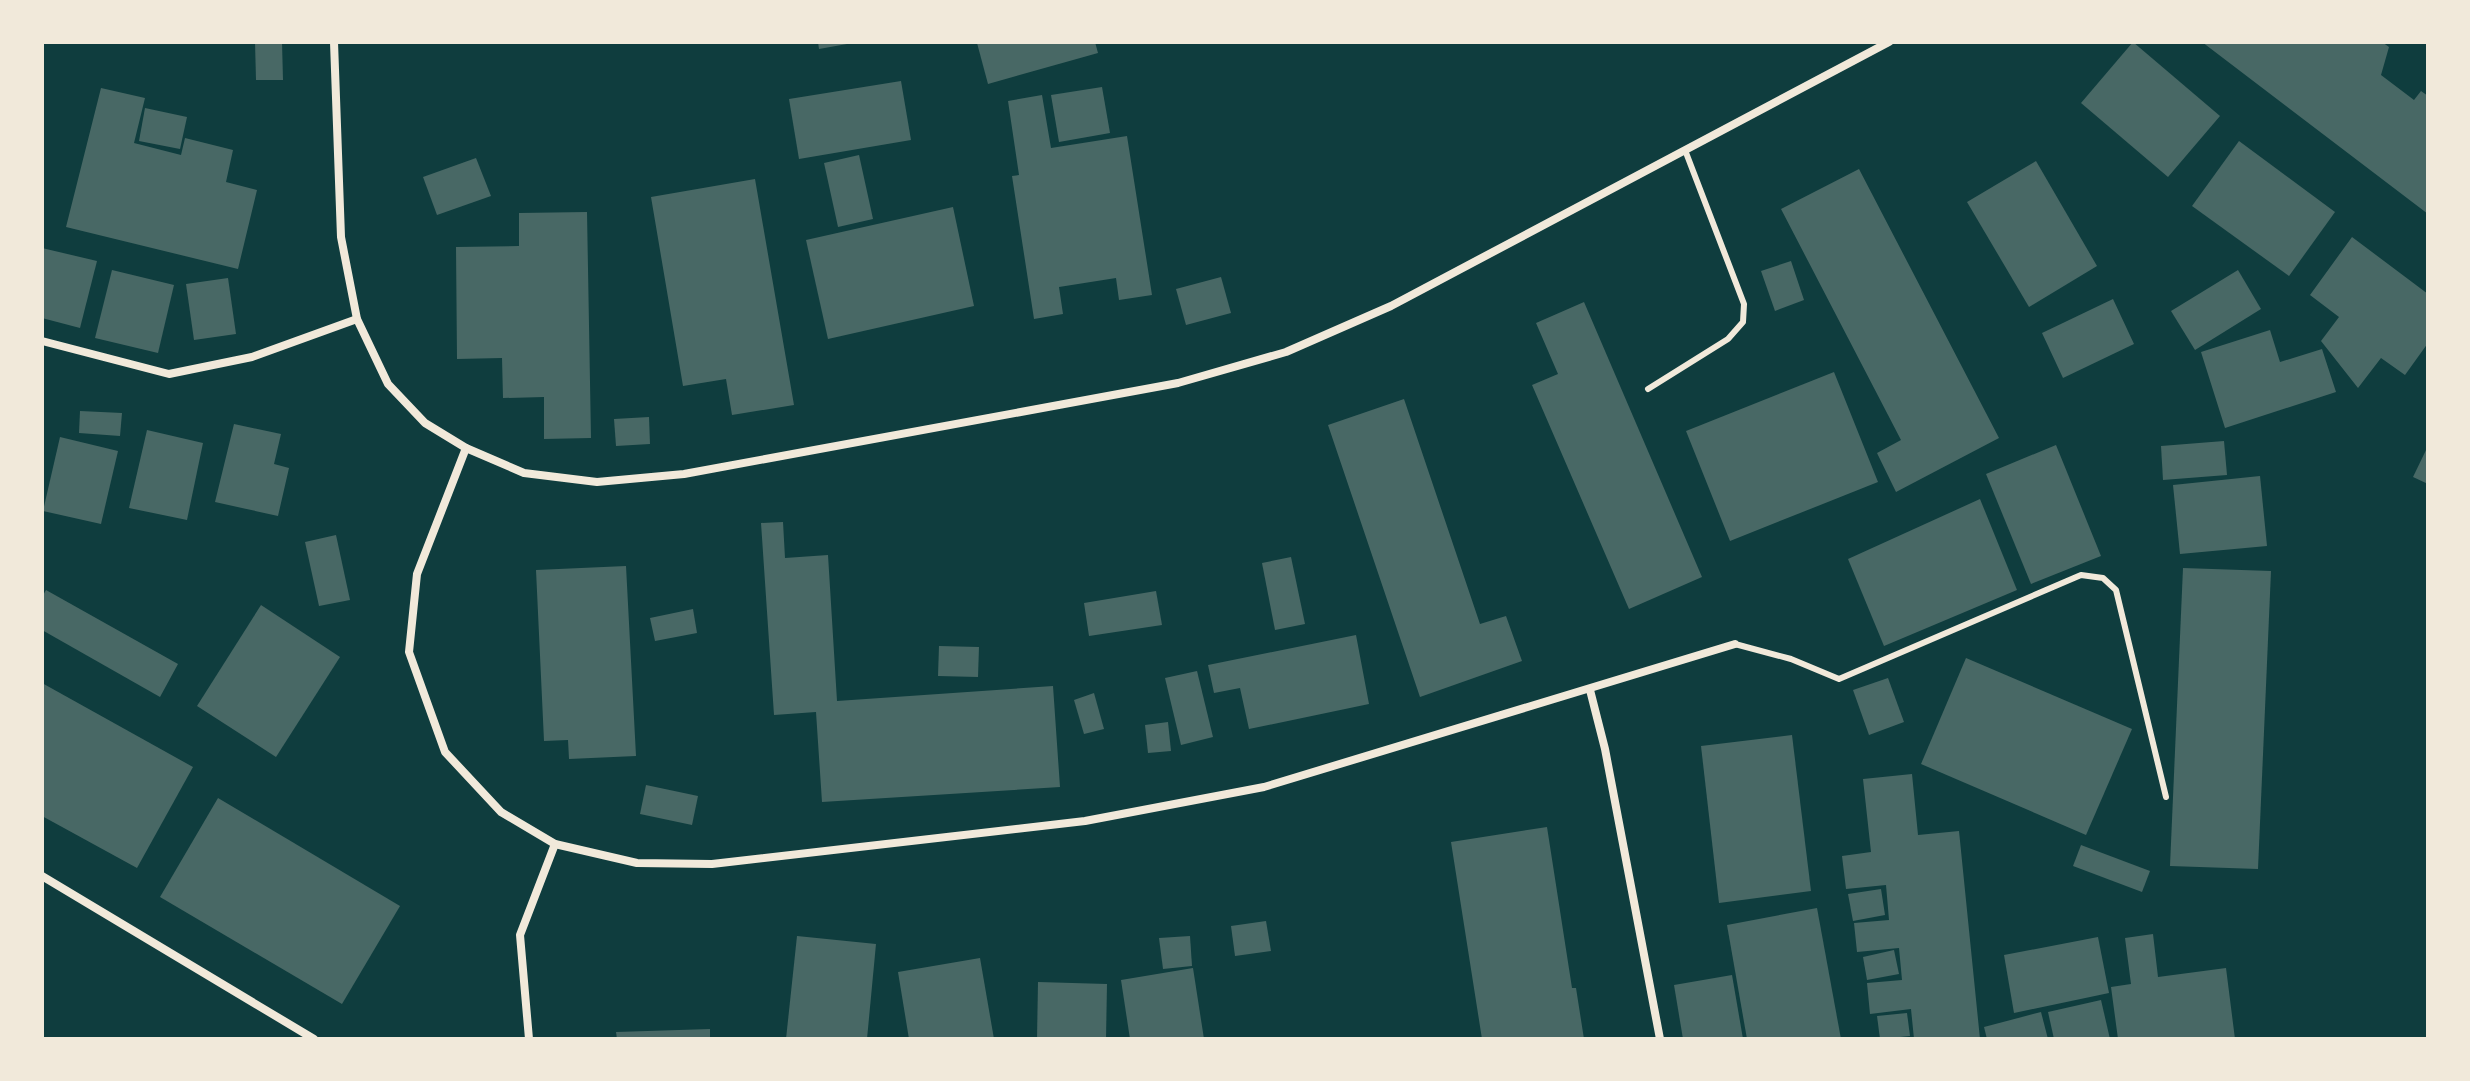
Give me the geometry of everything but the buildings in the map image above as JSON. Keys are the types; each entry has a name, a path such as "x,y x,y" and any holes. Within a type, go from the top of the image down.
{"street":[{"path":"334,42 341,237 357,319 388,384 425,423 466,448 524,473 597,482 670,476 1178,383 1286,352 1391,306 1889,42"},
{"path":"42,341 169,374 252,357 357,319"},
{"path":"466,448 417,574 409,652 445,752 501,812 555,844 637,863 712,864 1085,821 1264,787 1735,644"},
{"path":"1590,690 1605,749 1660,1039"},
{"path":"529,1039 520,935 555,844"},
{"path":"42,876 314,1039"}],"lane":[{"path":"1648,389 1728,339 1743,322 1744,304 1685,150"},
{"path":"1735,644 1791,659 1839,679 2081,575 2103,578 2116,590 2166,797"}]}
